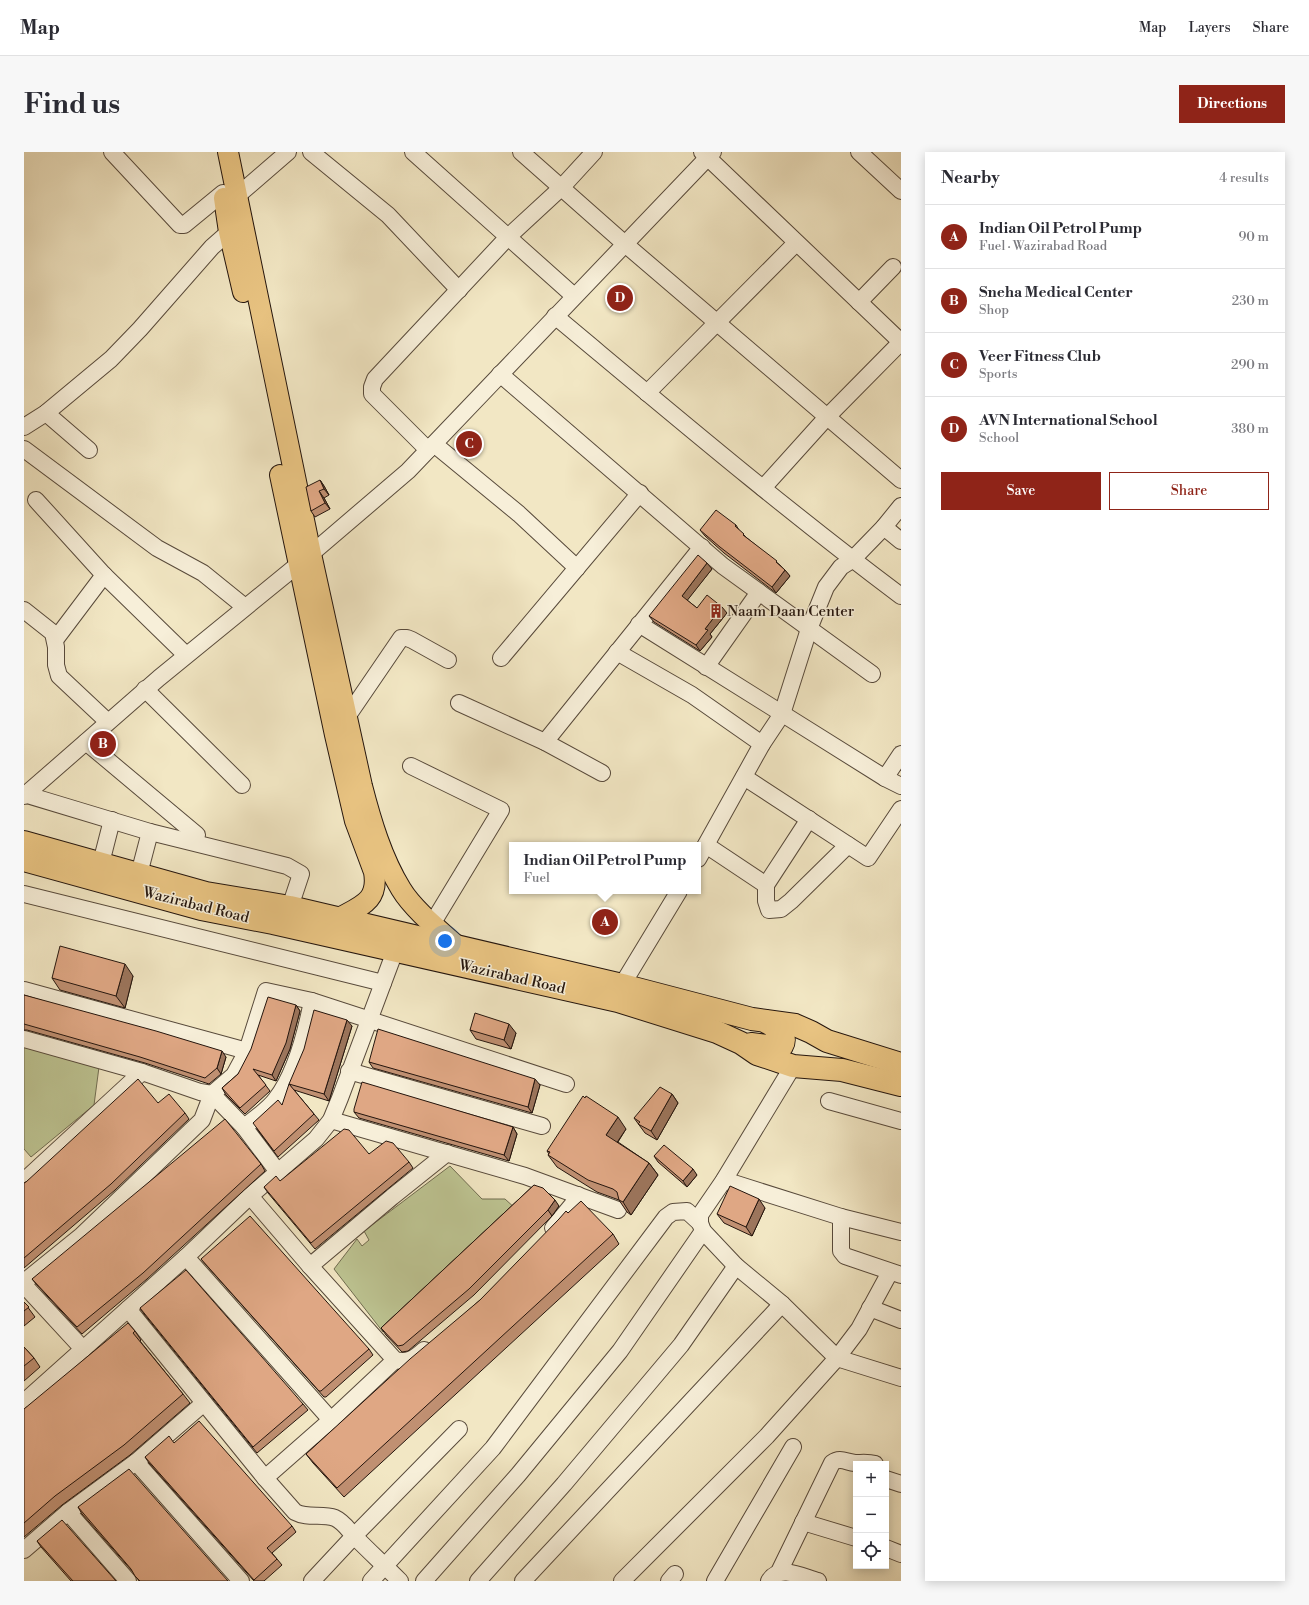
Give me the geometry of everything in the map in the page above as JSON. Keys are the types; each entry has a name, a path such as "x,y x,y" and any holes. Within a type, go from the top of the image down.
{"highway":[{"name":"Wazirabad Road","path":"24,842 206,893 290,907 622,985 752,1019 795,1025 826,1041 901,1064"},
{"name":"Wazirabad Road","path":"24,860 201,909 272,923 618,1001 718,1032 741,1043 757,1054 794,1066 842,1070 901,1085"},
{"path":"741,1043 775,1047 782,1046 783,1038 778,1029 765,1021"}],"main road":[{"path":"215,152 231,200"},
{"path":"228,152 231,200 236,230 305,559 335,735 355,821 374,872 375,880 372,896 365,904 339,918"},
{"path":"305,559 347,717 362,786 370,815 389,866 401,890 432,924 457,946"}],"street":[{"path":"112,152 180,225 184,225 231,200 288,152"},
{"path":"311,152 388,215 458,290"},
{"path":"414,152 574,296"},
{"path":"521,152 625,244 901,480"},
{"path":"577,568 519,514 431,447 377,400 372,394 372,387 375,380 508,237 561,188 594,152"},
{"path":"859,152 901,191"},
{"path":"24,795 186,655 305,559 408,471 625,244 708,154 796,243 901,342 827,417 763,488"},
{"path":"24,427 46,413 123,348 212,247 236,230"},
{"path":"647,393 796,243"},
{"path":"859,302 893,267"},
{"path":"555,316 763,488 852,560 901,596"},
{"path":"500,374 723,566 872,674"},
{"path":"46,413 89,450"},
{"path":"24,449 157,548 203,573 245,607"},
{"path":"501,658 640,493"},
{"path":"36,500 104,575 186,655"},
{"path":"701,854 762,744 782,714 809,629 826,587 841,567 852,560 884,527 901,506"},
{"path":"884,527 901,542"},
{"path":"545,742 702,547"},
{"path":"55,640 104,575"},
{"path":"706,667 759,592"},
{"path":"24,610 53,633 55,640 56,665 59,676 108,722"},
{"path":"639,624 885,778 901,786"},
{"path":"347,717 401,638 412,640 448,660"},
{"path":"617,652 692,695 762,744"},
{"path":"146,689 242,785"},
{"path":"459,703 545,742 602,773"},
{"path":"86,742 197,834"},
{"path":"885,778 901,754"},
{"path":"411,766 501,810 432,924"},
{"path":"744,777 868,858 897,825 901,808"},
{"path":"24,795 150,832 287,866 301,874 290,907"},
{"path":"809,819 766,885 766,901 769,910 781,909 791,902 848,844"},
{"path":"101,863 112,820"},
{"path":"138,874 150,832"},
{"path":"706,845 766,885"},
{"path":"24,894 383,983"},
{"path":"622,985 677,894"},
{"path":"24,1402 186,1257 250,1196 316,1139 330,1120 340,1098 395,951"},
{"path":"24,990 247,1052"},
{"path":"24,1282 81,1236 202,1120 212,1094 234,1075 247,1052 266,990 312,1001 566,1084"},
{"path":"244,1127 276,1100 290,1076 309,1017 312,1001"},
{"path":"24,1039 142,1072 200,1092 212,1094 244,1127 278,1172"},
{"path":"424,1581 518,1475 620,1351 701,1227 700,1215 724,1180 794,1066"},
{"path":"349,1071 542,1126"},
{"path":"26,1174 142,1072"},
{"path":"829,1102 901,1121"},
{"path":"330,1120 524,1176 618,1210"},
{"path":"310,1266 354,1228 447,1153"},
{"path":"724,1180 841,1217 901,1232"},
{"path":"542,1239 559,1222 578,1195"},
{"path":"250,1196 310,1266 395,1360 403,1362 412,1360 435,1341"},
{"path":"371,1581 493,1448 666,1217 673,1212 687,1210 736,1266 782,1304 837,1358 901,1378"},
{"path":"622,1581 767,1436 837,1358 859,1329 870,1308 896,1274 845,1256 841,1251 841,1217"},
{"path":"186,1257 331,1420"},
{"path":"478,1581 564,1484 681,1345 736,1266"},
{"path":"24,1285 83,1349"},
{"path":"523,1581 782,1304"},
{"path":"870,1308 901,1320"},
{"path":"128,1309 265,1478 295,1512 301,1516 328,1516 344,1524 354,1536 400,1581"},
{"path":"265,1478 331,1420 395,1360"},
{"path":"24,1550 68,1512 136,1462 204,1403"},
{"path":"312,1581 459,1429"},
{"path":"715,1581 793,1447"},
{"path":"774,1576 832,1463 841,1460 853,1462"},
{"path":"136,1462 241,1581"},
{"path":"889,1469 901,1473"},
{"path":"889,1480 901,1484"},
{"path":"68,1512 128,1581"},
{"path":"803,1522 853,1537"},
{"path":"889,1549 901,1554"},
{"path":"774,1576 788,1573 818,1581"}],"green space":[{"path":"24,1044 99,1067 94,1105 31,1157 24,1149"},
{"path":"450,1166 482,1199 505,1199 516,1209 383,1332 334,1269 357,1239 362,1246 369,1240 364,1231"}],"building":[{"path":"320,480 324,489 319,491 325,503 311,511 306,487"},
{"path":"716,510 736,525 735,526 744,534 743,535 777,561 776,562 785,570 772,587 700,530"},
{"path":"698,555 707,563 682,596 697,608 707,595 722,607 705,629 708,630 696,645 649,616"},
{"path":"60,946 125,964 116,996 52,978"},
{"path":"24,995 156,1031 222,1051 217,1068 205,1078 140,1057 24,1024"},
{"path":"268,997 296,1005 286,1043 272,1075 253,1069 266,1085 240,1108 222,1088 238,1074 251,1049"},
{"path":"314,1010 347,1020 324,1094 289,1084 304,1049"},
{"path":"475,1013 509,1024 504,1040 470,1030"},
{"path":"378,1029 535,1079 528,1107 369,1062"},
{"path":"138,1079 158,1103 169,1094 185,1113 111,1184 24,1258 24,1183"},
{"path":"362,1082 513,1127 504,1155 354,1112"},
{"path":"289,1084 314,1114 274,1151 253,1123 278,1100 282,1105"},
{"path":"660,1087 672,1094 651,1131 638,1124 640,1122 634,1118"},
{"path":"583,1096 585,1098 586,1096 618,1117 606,1135 649,1163 623,1202 619,1200 617,1192 613,1189 588,1180 548,1155 550,1152 547,1151"},
{"path":"225,1119 261,1164 143,1273 77,1327 32,1279"},
{"path":"344,1129 349,1130 369,1154 386,1141 393,1143 409,1162 311,1243 264,1187 276,1176 280,1181"},
{"path":"664,1145 693,1169 683,1181 654,1156"},
{"path":"534,1185 543,1188 555,1200 548,1210 469,1289 403,1345 398,1346 381,1328"},
{"path":"730,1186 759,1199 746,1227 717,1214"},
{"path":"581,1201 613,1234 337,1488 306,1454 410,1359 480,1300 566,1211 568,1213"},
{"path":"250,1216 369,1349 321,1391 319,1391 201,1259"},
{"path":"186,1270 303,1404 253,1447 140,1308"},
{"path":"24,1302 29,1307 24,1311"},
{"path":"128,1323 135,1331 133,1333 183,1394 124,1445 55,1496 24,1523 24,1409"},
{"path":"24,1347 34,1358 24,1366"},
{"path":"199,1421 292,1526 267,1548 277,1559 254,1580 145,1457 169,1436 174,1443"},
{"path":"129,1469 228,1581 140,1581 135,1576 131,1569 78,1507"},
{"path":"62,1520 116,1581 73,1581 37,1541"}],"place":[{"name":"AVN International School","path":"620,298"},
{"name":"Veer Fitness Club","path":"469,444"},
{"name":"Naam Daan Center","path":"716,611"},
{"name":"Sneha Medical Center","path":"103,744"},
{"name":"Indian Oil Petrol Pump","path":"605,922"}]}
